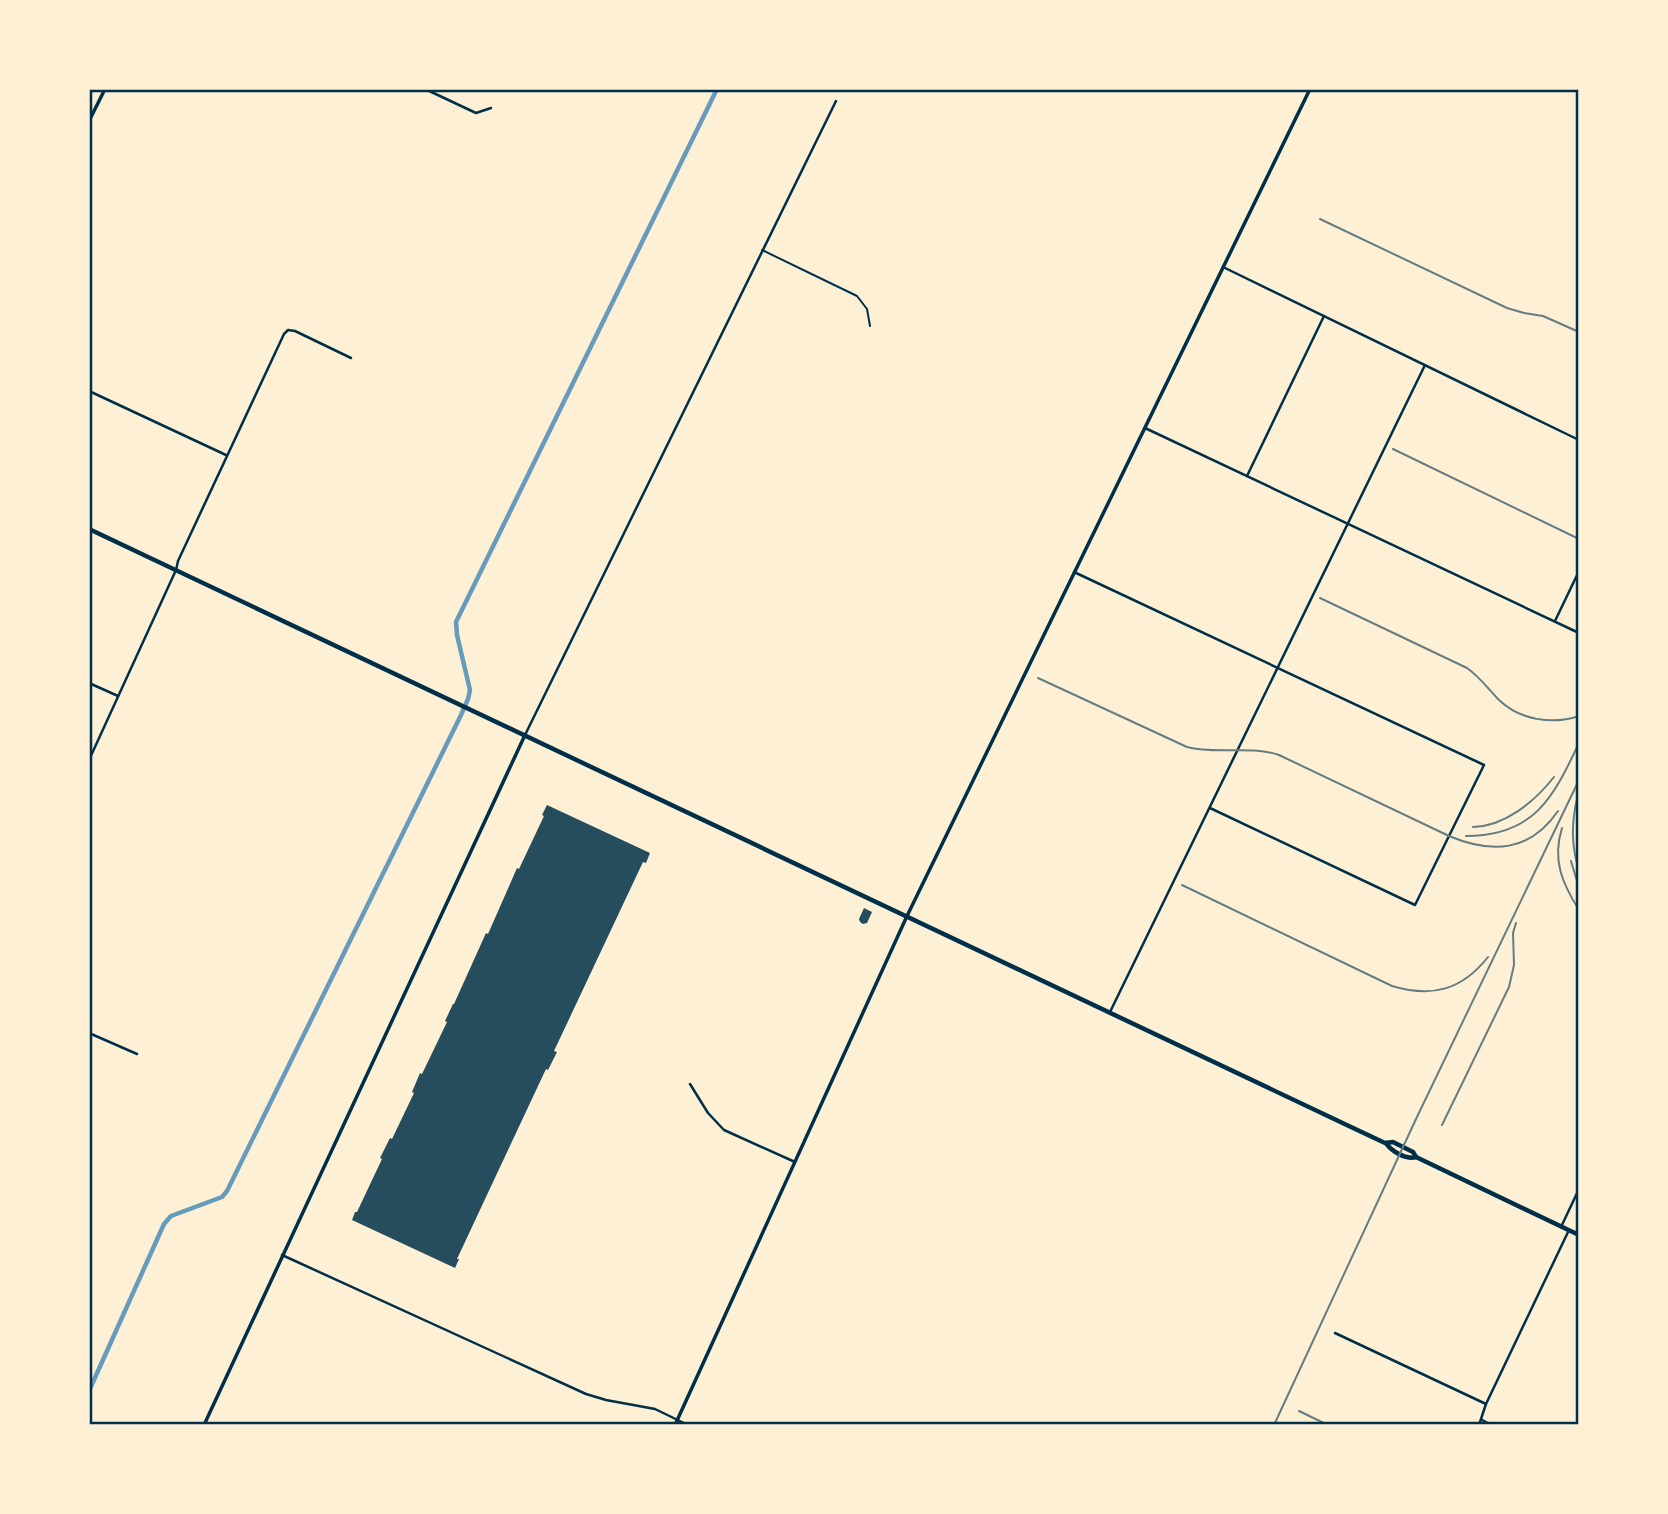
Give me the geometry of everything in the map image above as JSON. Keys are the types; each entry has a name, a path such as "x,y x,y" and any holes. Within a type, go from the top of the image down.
{"main road":[{"path":"89,121 105,89"},
{"path":"675,1425 906,916 1310,89"},
{"path":"89,528 1385,1143 1393,1142 1413,1152 1416,1157 1579,1235"},
{"path":"204,1425 525,734"}],"street":[{"path":"425,89 476,113 491,108"},
{"path":"525,734 836,101"},
{"path":"1223,267 1579,440"},
{"path":"1247,476 1324,316"},
{"path":"89,760 284,334 288,330 295,331 351,358"},
{"path":"1110,1012 1424,365"},
{"path":"89,391 227,456"},
{"path":"1145,428 1579,633"},
{"path":"1555,621 1579,571"},
{"path":"1074,572 1485,765 1415,905 1210,808"},
{"path":"89,683 118,696"},
{"path":"89,1033 137,1054"},
{"path":"690,1084 708,1113 724,1130 795,1162"},
{"path":"1561,1227 1579,1189"},
{"path":"1479,1425 1486,1404 1569,1230"},
{"path":"282,1255 586,1394 644,1406 688,1425"},
{"path":"1335,1333 1486,1404"},
{"path":"1481,1420 1492,1425"}],"lane":[{"path":"762,250 857,296 867,309 870,326"}],"building":[{"path":"547,805 650,853 646,863 643,862 554,1051 557,1052 548,1070 546,1069 455,1268 352,1220 414,1093 412,1092 420,1073 422,1074 447,1022 445,1021"},
{"path":"864,908 872,912 867,923 863,924 859,919"}],"waterway":[{"path":"89,1391 164,1224 171,1216 222,1197 227,1191 461,715 470,690 456,622 717,89"}],"railway":[{"path":"1320,219 1507,308 1543,316 1579,332"},
{"path":"1393,449 1579,539"},
{"path":"1320,598 1467,668 1499,700 1517,712 1547,720 1579,716"},
{"path":"1038,678 1187,747 1279,755 1465,842 1495,847 1523,842 1547,825 1558,811"},
{"path":"1466,836 1509,829 1525,821 1550,797 1579,743"},
{"path":"1473,827 1497,822 1519,811 1554,777"},
{"path":"1274,1425 1416,1119 1579,780"},
{"path":"1577,799 1573,835 1579,870"},
{"path":"1562,828 1558,851 1560,871 1579,910"},
{"path":"1571,861 1579,888"},
{"path":"1182,885 1392,986 1407,990 1433,991 1457,984 1488,957"},
{"path":"1442,1125 1509,987 1514,965 1513,933 1516,923"},
{"path":"1299,1411 1328,1425"}]}
